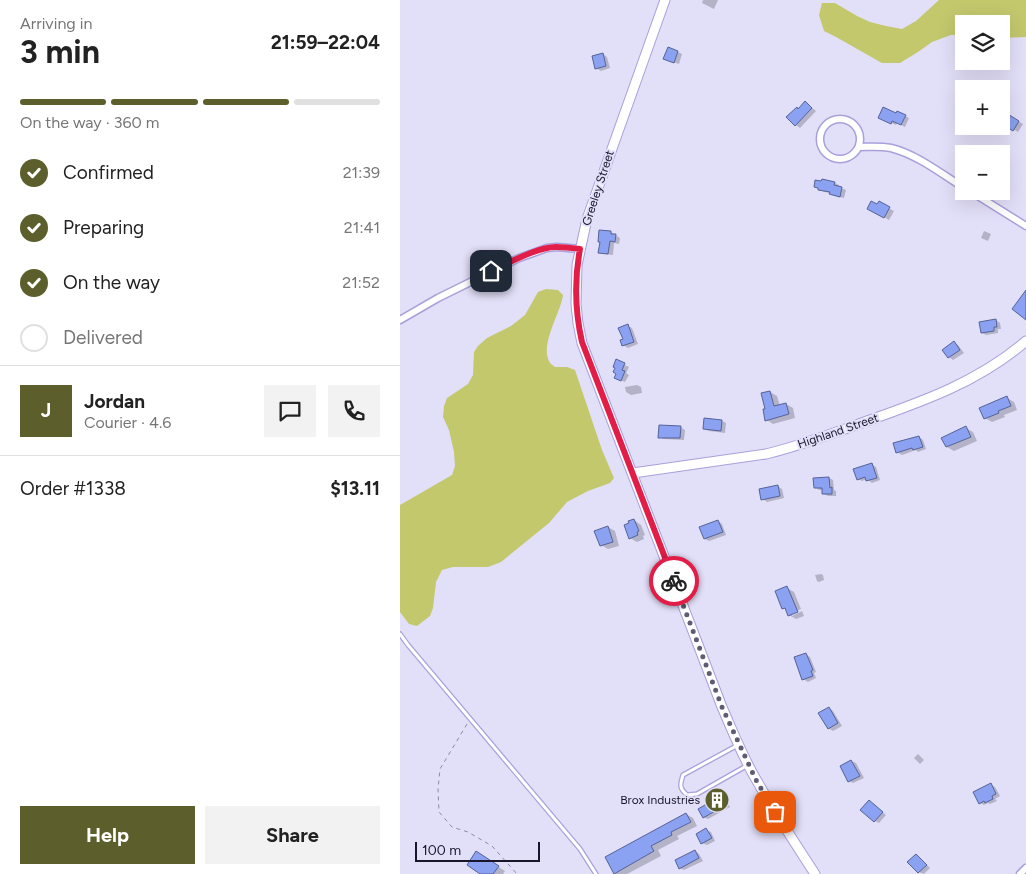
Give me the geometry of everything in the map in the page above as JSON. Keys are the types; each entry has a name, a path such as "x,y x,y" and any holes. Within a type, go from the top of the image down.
{"street":[{"name":"Greeley Street","path":"665,0 587,219 577,265 576,304 578,323 582,342 711,680 738,745 775,812 815,874"},
{"path":"833,120 846,120 857,128 860,134 859,147 856,153 844,160 830,158 821,147 819,141 820,134 823,128 833,120"},
{"path":"859,147 881,147 903,152 955,182"},
{"path":"984,200 1026,226"},
{"path":"400,320 438,298 518,258 547,248 580,249"},
{"name":"Highland Street","path":"633,473 766,454 822,438 914,404 968,381 1001,361 1026,341"},
{"path":"1020,874 1026,868"}],"lane":[{"path":"400,634 580,849 596,874"},
{"path":"738,745 683,776 680,784 682,791 687,795 697,794 748,764"}],"path":[{"path":"470,718 440,769 438,789 439,812 452,827 468,832 492,846 517,874"}],"green space":[{"path":"939,0 1026,0 1026,37 1010,38 1010,15 955,15 955,35 932,42 900,63 882,63 824,31 819,15 822,3 835,3 870,22 886,26 902,29 916,21"},
{"path":"546,289 558,290 563,295 547,346 549,361 555,367 567,367 575,370 602,450 614,478 610,483 588,491 567,502 549,523 501,562 488,567 453,567 442,570 436,582 433,608 430,616 417,626 409,624 400,612 400,505 452,475 455,466 454,452 449,430 443,417 447,398 468,384 473,375 474,352 478,346 487,338 511,326 525,315 538,292"}],"building":[{"path":"668,47 678,51 674,63 663,59"},
{"path":"603,53 606,66 595,69 592,56"},
{"path":"805,101 812,108 795,126 786,117 797,107 798,109"},
{"path":"883,107 906,115 901,125 892,121 891,124 878,118"},
{"path":"1010,115 1019,121 1013,131 1010,129"},
{"path":"822,179 835,182 834,185 842,187 840,197 814,187 815,180 821,181"},
{"path":"871,201 877,204 879,201 890,207 884,218 867,209"},
{"path":"599,230 611,231 611,234 616,234 615,242 610,241 608,254 598,253 600,242 598,242"},
{"path":"1026,290 1026,320 1012,309"},
{"path":"996,319 997,327 994,327 994,331 981,333 979,322"},
{"path":"628,324 634,342 622,346 620,340 623,339 618,328"},
{"path":"954,341 960,350 948,358 942,350"},
{"path":"616,359 625,363 622,370 625,371 621,381 614,378 616,374 613,372 615,368 613,367"},
{"path":"770,391 774,406 786,403 789,414 765,421 763,409 765,409 761,393"},
{"path":"1007,396 1011,406 984,419 979,408"},
{"path":"704,418 722,420 721,431 703,429"},
{"path":"659,425 681,426 680,438 658,438"},
{"path":"966,426 971,437 946,447 941,438"},
{"path":"919,436 923,447 896,453 893,443"},
{"path":"872,463 877,478 866,481 865,477 857,480 853,469"},
{"path":"829,477 832,494 822,494 822,488 814,488 813,478"},
{"path":"778,485 780,496 761,500 759,489"},
{"path":"634,519 639,531 637,532 638,535 629,539 624,525"},
{"path":"718,520 723,532 704,539 699,527"},
{"path":"608,526 613,542 600,546 594,531"},
{"path":"787,586 798,612 788,616 785,608 782,609 775,591"},
{"path":"806,653 813,670 811,671 813,676 802,680 794,657"},
{"path":"829,707 838,723 828,729 818,713"},
{"path":"851,760 860,776 848,782 840,766"},
{"path":"991,783 996,794 992,796 993,799 979,804 973,792"},
{"path":"720,792 727,804 703,818 698,809 710,802 708,798"},
{"path":"869,800 883,812 874,822 860,810"},
{"path":"686,813 691,822 671,832 672,835 651,846 654,851 614,874 605,857"},
{"path":"706,828 712,838 701,844 696,834"},
{"path":"695,850 699,858 679,869 675,860"},
{"path":"476,851 499,866 493,874 480,874 467,865"},
{"path":"916,854 927,865 918,873 907,862"}],"way so far":[{"path":"674,581 738,745 775,812"}],"place":[{"name":"Brox Industries","path":"717,800"}],"route":[{"path":"491,271 518,258 547,248 580,249 575,284 578,323 582,342 674,581"}]}
